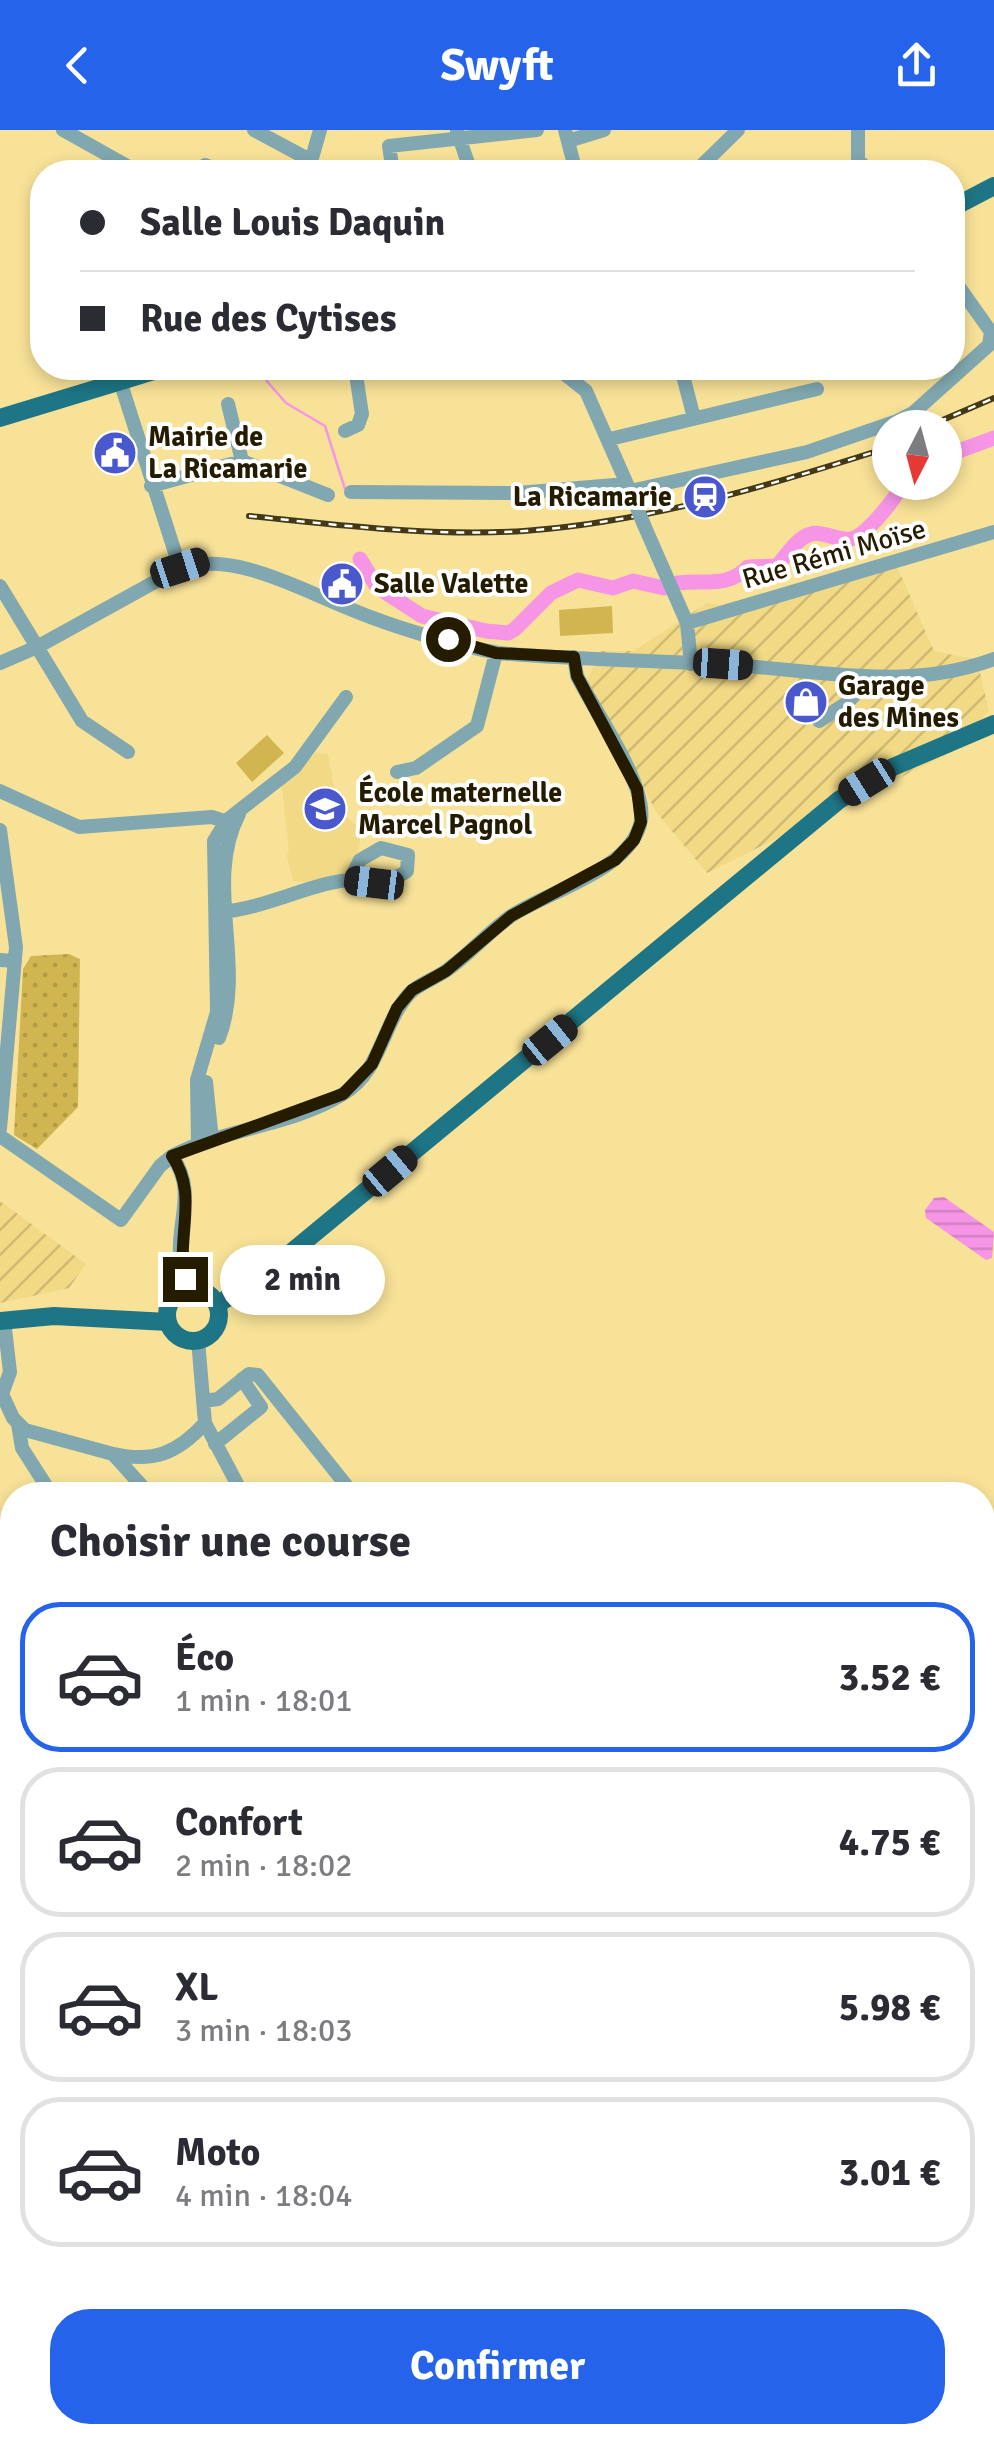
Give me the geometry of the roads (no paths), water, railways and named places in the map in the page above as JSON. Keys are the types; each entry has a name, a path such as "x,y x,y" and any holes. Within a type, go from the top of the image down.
{"main road":[{"path":"965,201 994,186"},
{"path":"965,204 994,196"},
{"path":"0,418 123,380"},
{"path":"216,1304 253,1284 839,800 894,768 994,724"},
{"path":"187,1290 204,1292 216,1304 216,1326 198,1340 177,1335 168,1322 169,1304 187,1290"},
{"path":"2,1320 54,1316 168,1322"}],"street":[{"path":"63,130 117,160"},
{"path":"254,130 300,160"},
{"path":"311,160 320,130"},
{"path":"392,160 389,146 459,134 537,130"},
{"path":"566,136 604,130"},
{"path":"707,160 738,130"},
{"path":"858,130 858,160"},
{"path":"459,134 467,160"},
{"path":"965,297 992,338 965,368"},
{"path":"345,431 361,420 356,380"},
{"path":"573,380 586,390 610,439 687,623 692,664"},
{"path":"684,380 694,418"},
{"path":"351,492 517,493 629,488 807,452 912,413 951,380"},
{"path":"120,381 180,568"},
{"path":"610,439 816,389"},
{"path":"228,404 242,461"},
{"path":"151,486 242,461 328,495"},
{"name":"Rue Rémi Moïse","path":"687,623 994,532"},
{"path":"0,663 38,648 180,568 201,561 231,565 374,618 496,653 871,678 934,676 994,659"},
{"path":"0,586 82,721 128,752"},
{"path":"397,772 416,768 476,726 496,653"},
{"path":"0,830 8,961 0,1132 120,1220 160,1166 172,1156 304,1112 343,1094 372,1064 397,1008 412,990 446,971 511,916 615,860 634,840 641,822 637,789 577,676 574,657"},
{"path":"819,721 848,704 871,678"},
{"path":"205,1142 206,1074 232,989 221,912 230,822 295,767 346,696"},
{"path":"0,790 79,827 163,820 230,822"},
{"path":"221,912 253,910 350,880"},
{"path":"172,1156 184,1172 188,1196 180,1256 187,1290"},
{"path":"2,1320 10,1372 1,1394 18,1424 22,1448 44,1482"},
{"path":"198,1340 205,1423 235,1482"},
{"path":"204,1401 218,1398 249,1374 258,1375 344,1482"},
{"path":"215,1444 261,1407 242,1379"},
{"path":"18,1424 36,1434 113,1454 160,1457 177,1449 205,1423"},
{"path":"113,1454 138,1482"}],"waterway":[{"path":"266,380 286,403 325,426 345,489"},
{"path":"962,450 994,438"},
{"path":"677,583 723,581 748,567 777,566 810,534 851,539 865,531 892,500"},
{"path":"360,559 377,587 422,616 486,631 508,633 551,593 578,580 613,588 633,581 664,588"}],"railway":[{"path":"962,412 994,398"},
{"path":"249,516 386,529 524,531 618,519 710,500 872,453"}],"place":[{"name":"Mairie de La Ricamarie","path":"115,453"},
{"name":"La Ricamarie","path":"705,497"},
{"name":"Salle Valette","path":"342,584"},
{"name":"Garage des Mines","path":"806,702"},
{"name":"École maternelle Marcel Pagnol","path":"325,809"}]}
